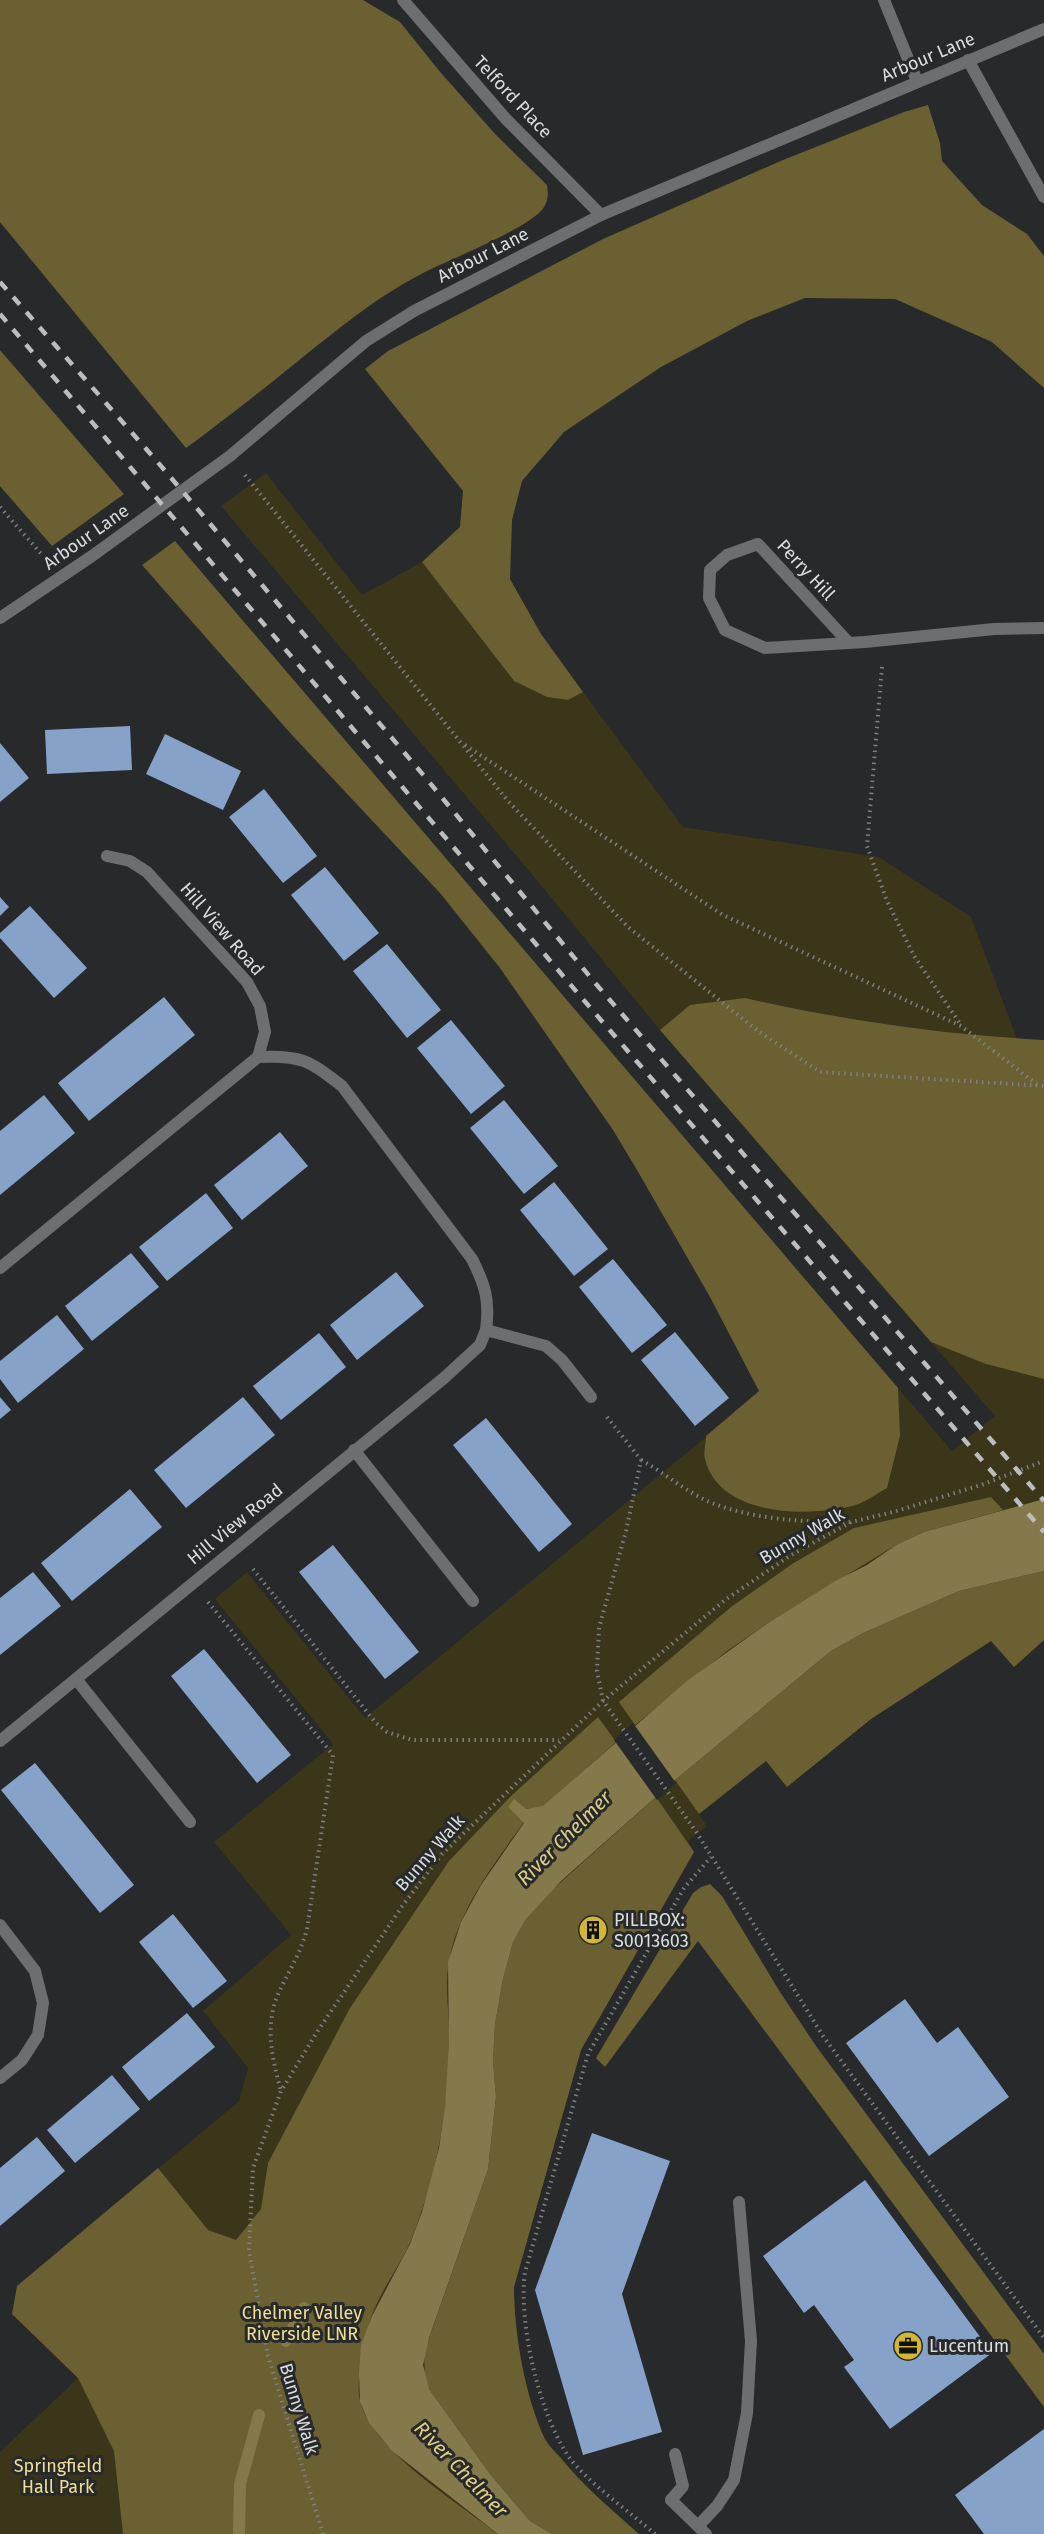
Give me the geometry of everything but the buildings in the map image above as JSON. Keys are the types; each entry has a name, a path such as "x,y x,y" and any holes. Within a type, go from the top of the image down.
{"street":[{"name":"Telford Place","path":"403,0 506,119 601,215"},
{"path":"884,0 917,81"},
{"name":"Arbour Lane","path":"0,618 92,556 244,444 366,341 445,295 601,215 1044,29"},
{"path":"968,60 1044,197"},
{"name":"Perry Hill","path":"849,643 758,544 727,555 710,570 709,598 725,630 765,648 849,643 994,629 1044,628"},
{"name":"Hill View Road","path":"0,1741 472,1354 480,1345 486,1330 489,1309 484,1284 472,1259 342,1086 315,1065 290,1056 258,1057 265,1032 260,1006 247,982 147,872 130,861 107,855"},
{"path":"0,1268 258,1057"},
{"path":"486,1330 546,1346 562,1360 591,1397"},
{"path":"354,1450 473,1601"},
{"path":"76,1679 190,1822"},
{"path":"0,1925 35,1971 43,2003 38,2035 22,2060 0,2078"},
{"path":"675,2454 683,2486 671,2500 702,2530 734,2480 747,2413 751,2341 739,2202"}],"path":[{"path":"252,484 507,800 628,927 758,1031 820,1072 1042,1086"},
{"path":"0,507 61,577"},
{"path":"884,640 867,846 888,901 914,956 961,1026"},
{"path":"459,741 723,915 961,1026 1042,1086"},
{"path":"591,1397 641,1460 713,1503 774,1519 850,1522"},
{"path":"641,1460 626,1531 599,1628 597,1671 603,1701 697,1833 823,2036 1044,2338"},
{"name":"Bunny Walk","path":"321,2534 321,2527 268,2356 249,2252 253,2168 280,2091 317,2032 403,1905 442,1854 603,1701 725,1600 791,1555 850,1522 970,1489 1044,1461"},
{"path":"236,1548 375,1722 387,1732 412,1740 560,1740"},
{"path":"192,1583 333,1755 307,1929 302,1948 278,1995 270,2022 271,2052 280,2091"},
{"path":"655,2534 586,2474 570,2458 560,2441 549,2419 537,2376 523,2316 522,2292 525,2272 588,2054 684,1888 711,1857"}],"green space":[{"path":"0,0 363,0 400,22 441,73 497,136 547,185 547,201 537,215 508,233 425,272 385,295 330,335 186,448 0,222"},
{"path":"928,105 940,143 942,161 982,205 1027,234 1044,256 1044,388 992,342 895,299 805,298 747,321 661,367 564,432 522,481 512,520 510,579 541,634 583,692 568,700 547,697 514,681 422,562 460,527 463,491 365,369 388,351 603,239 783,160 904,112"},
{"path":"0,350 124,494 52,546 0,486"},
{"name":"Chelmer Valley Riverside LNR","path":"266,473 362,595 422,562 514,681 547,697 567,700 583,692 683,827 879,857 971,917 1017,1039 1044,1040 1044,1640 1014,1667 991,1641 871,1719 787,1787 766,1761 699,1814 707,1826 688,1841 694,1852 581,2050 514,2287 516,2324 526,2385 545,2439 578,2478 639,2534 0,2534 0,2452 78,2378 12,2314 17,2286 239,2101 248,2068 203,2011 291,1935 214,1842 333,1744 215,1599 247,1572 365,1718 843,1324 952,1451 995,1416 660,1030 530,872 221,506"},
{"path":"175,541 898,1388 900,1436 887,1488 859,1504 840,1509 794,1511 770,1509 748,1503 728,1493 714,1478 704,1457 706,1436 759,1391 710,1297 637,1170 613,1130 500,968 440,893 292,735 142,565"},
{"path":"745,998 893,1025 1044,1040 1044,1379 986,1364 931,1342 660,1030 690,1005"},
{"path":"991,1497 1003,1510 924,1532 896,1545 768,1623 727,1651 635,1725 619,1702 731,1607 792,1564 854,1528"},
{"path":"1044,1571 1044,1640 1014,1667 991,1641 871,1719 787,1787 766,1761 699,1814 675,1780 831,1651 863,1633 959,1591"},
{"path":"598,1717 616,1742 543,1807 526,1809 508,1807 524,1822 479,1888 460,1924 449,1961 447,2093 434,2167 412,2238 372,2315 360,2374 361,2405 370,2423 384,2441 420,2476 498,2534 123,2534 114,2451 78,2378 12,2314 17,2286 158,2168 208,2230 236,2240 261,2209 268,2163 350,2008 449,1861 511,1796"},
{"path":"656,1797 694,1852 581,2050 514,2287 516,2324 526,2385 545,2439 578,2478 639,2534 552,2534 530,2521 490,2474 429,2389 425,2379 424,2353 488,2169 496,2097 493,2062 495,2024 503,1979 513,1942 526,1919 542,1899"},
{"path":"710,1884 722,1896 780,1992 816,2046 1044,2354 1044,2407 698,1941 605,2067 596,2058 693,1893"}],"water":[{"name":"River Chelmer","path":"1044,1499 1044,1571 959,1591 863,1633 831,1651 675,1780 561,1881 526,1919 513,1942 503,1979 495,2024 493,2062 496,2097 488,2169 429,2338 423,2365 429,2389 490,2474 530,2521 552,2534 498,2534 392,2451 369,2423 360,2402 359,2374 361,2345 372,2316 410,2244 422,2212 439,2148 445,2107 449,2043 448,1962 461,1922 481,1885 524,1823 508,1807 514,1799 526,1809 543,1806 687,1681 768,1623 837,1580 867,1565 896,1545 924,1532"}],"pier":[{"path":"633,1723 676,1783 657,1800 614,1740"}],"waterway":[{"path":"286,2341 304,2308"},
{"path":"239,2534 240,2484 259,2415"}],"railway":[{"path":"0,282 161,466 425,777 596,984 1044,1501"},
{"path":"0,314 581,997 1044,1532"}],"place":[{"name":"PILLBOX: S0013603","path":"593,1930"},
{"name":"Lucentum","path":"908,2346"}],"park label":[{"name":"Springfield Hall Park","path":"58,2476"}]}
